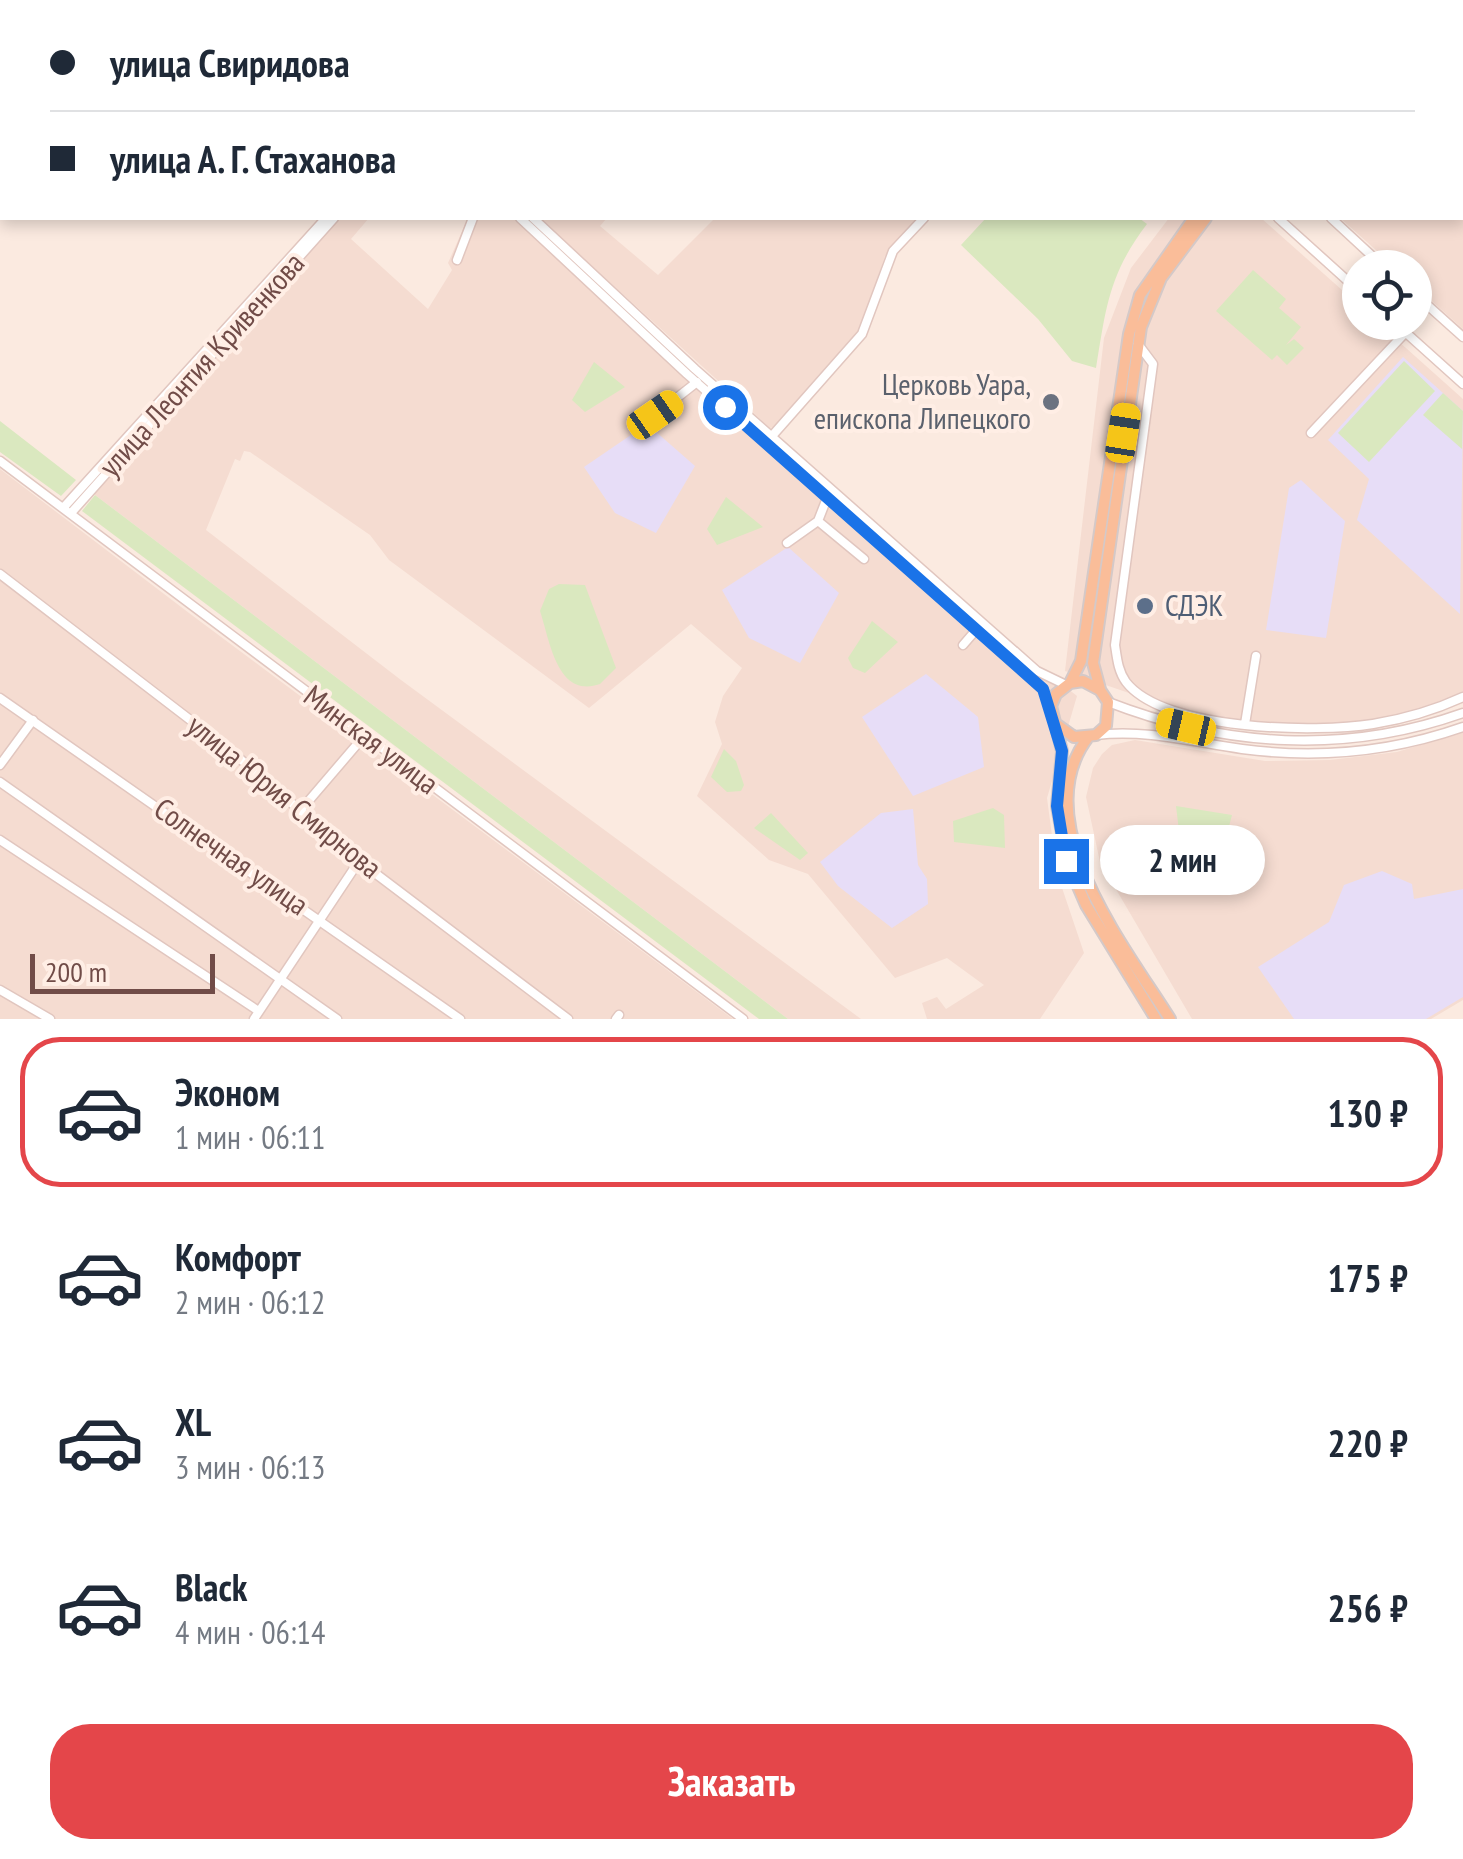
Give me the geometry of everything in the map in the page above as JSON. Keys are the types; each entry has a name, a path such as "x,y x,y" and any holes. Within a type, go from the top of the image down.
{"main road":[{"path":"1156,1019 1086,905 1066,861 1057,806 1062,751 1051,706 1081,661 1129,334 1140,295 1193,220"},
{"path":"1170,1019 1098,906 1077,860 1068,807 1074,756 1106,726 1108,702 1100,690 1093,663 1135,360 1147,305 1161,278 1204,220"},
{"path":"1068,684 1083,681 1100,690"},
{"path":"1056,724 1074,737 1092,736"}],"street":[{"name":"улица Леонтия Кривенкова","path":"67,510 324,220"},
{"name":"улица Леонтия Кривенкова","path":"67,510 332,220"},
{"path":"457,260 472,220"},
{"path":"522,220 697,382 1043,689 1051,706"},
{"path":"535,220 1037,671 1068,684"},
{"path":"772,436 862,334 893,251 922,220"},
{"path":"1280,220 1342,276"},
{"path":"1333,220 1366,250"},
{"path":"1432,309 1463,337"},
{"path":"1311,433 1398,340"},
{"path":"1414,340 1463,384"},
{"path":"1138,344 1152,364 1115,645 1127,683 1150,702 1245,724 1319,728 1372,724 1463,698"},
{"path":"1135,360 1152,364"},
{"path":"655,415 697,382"},
{"name":"Минская улица","path":"0,461 743,1019"},
{"path":"788,544 818,521 827,498"},
{"path":"818,521 864,559"},
{"name":"улица Юрия Смирнова","path":"0,574 232,752 360,861 568,1019"},
{"path":"963,645 976,630"},
{"path":"1245,724 1256,656"},
{"name":"Солнечная улица","path":"0,698 460,1019"},
{"path":"1108,702 1186,727 1287,741 1380,738 1463,714"},
{"path":"0,765 33,720"},
{"path":"1092,736 1144,733 1258,751 1329,753 1399,746 1463,727"},
{"path":"300,811 365,735"},
{"path":"0,782 336,1019"},
{"path":"0,840 256,1014 360,861"},
{"path":"0,990 50,1019"}],"shaded area":[{"path":"332,220 367,220 351,239 428,309 452,270 448,263 467,220 519,220 763,446 1077,696 1047,798 1057,873 1084,953 1040,1019 927,1019 922,1003 937,997 946,1009 984,985 947,958 895,978 808,874 769,860 697,796 722,744 715,722 723,696 742,668 691,624 589,708 389,560 370,535 250,452 244,451 240,461 235,459 206,530 401,680 861,1019 788,1019 95,495 92,486"},
{"path":"541,220 605,220 600,226 658,275 713,220 919,220 885,256 859,333 778,426 770,428"},
{"path":"1167,220 1263,220 1342,290 1342,340 1397,340 1463,399 1463,696 1378,723 1280,727 1187,713 1065,671 1104,338 1131,268"},
{"path":"1342,220 1463,220 1463,329 1432,301 1432,250 1376,250"},
{"path":"1403,357 1463,411 1460,614 1357,520 1369,479 1328,440"},
{"path":"647,424 695,466 656,533 615,513 584,467"},
{"path":"0,469 189,613 733,1019 0,1019"},
{"path":"1301,480 1345,521 1326,638 1266,630 1289,488"},
{"path":"788,547 839,593 800,663 749,638 722,590"},
{"path":"926,674 978,717 984,767 913,796 862,717"},
{"path":"1463,732 1463,1000 1431,1019 1192,1019 1100,862 1086,797 1093,768 1102,754 1112,745 1135,740 1265,761 1330,760 1397,752"},
{"path":"913,809 918,865 927,879 928,904 892,928 838,886 820,862 881,813"},
{"path":"1382,871 1412,884 1414,899 1463,889 1463,997 1426,1019 1294,1019 1258,967 1329,922 1344,885"}],"green space":[{"path":"984,220 1142,220 1147,224 1117,275 1096,368 1072,361 1038,319 961,245"},
{"path":"1253,270 1286,299 1279,308 1301,327 1286,345 1294,339 1304,348 1287,365 1277,355 1272,360 1216,311"},
{"path":"1404,361 1435,391 1369,462 1338,433"},
{"path":"594,362 625,387 585,412 572,400"},
{"path":"1443,393 1463,411 1462,449 1423,415"},
{"path":"0,421 76,480 61,496 0,452"},
{"path":"95,495 788,1019 759,1019 82,511"},
{"path":"726,497 763,527 717,545 707,529"},
{"path":"559,584 585,585 616,668 600,684 574,683 552,651 540,611 549,589"},
{"path":"872,621 898,642 865,673 853,668 848,658"},
{"path":"724,749 736,761 744,785 741,791 727,792 711,777"},
{"path":"1176,806 1232,815 1226,838 1179,831"},
{"path":"993,808 1004,815 1005,848 954,842 953,821"},
{"path":"771,813 808,853 800,860 754,828"},
{"path":"1177,841 1193,875 1175,883 1159,849"}],"place":[{"name":"Церковь Уара, епископа Липецкого","path":"1051,402"},
{"name":"СДЭК","path":"1145,606"}],"route":[{"path":"725,407 1043,689 1062,751 1057,806 1066,861"}]}
